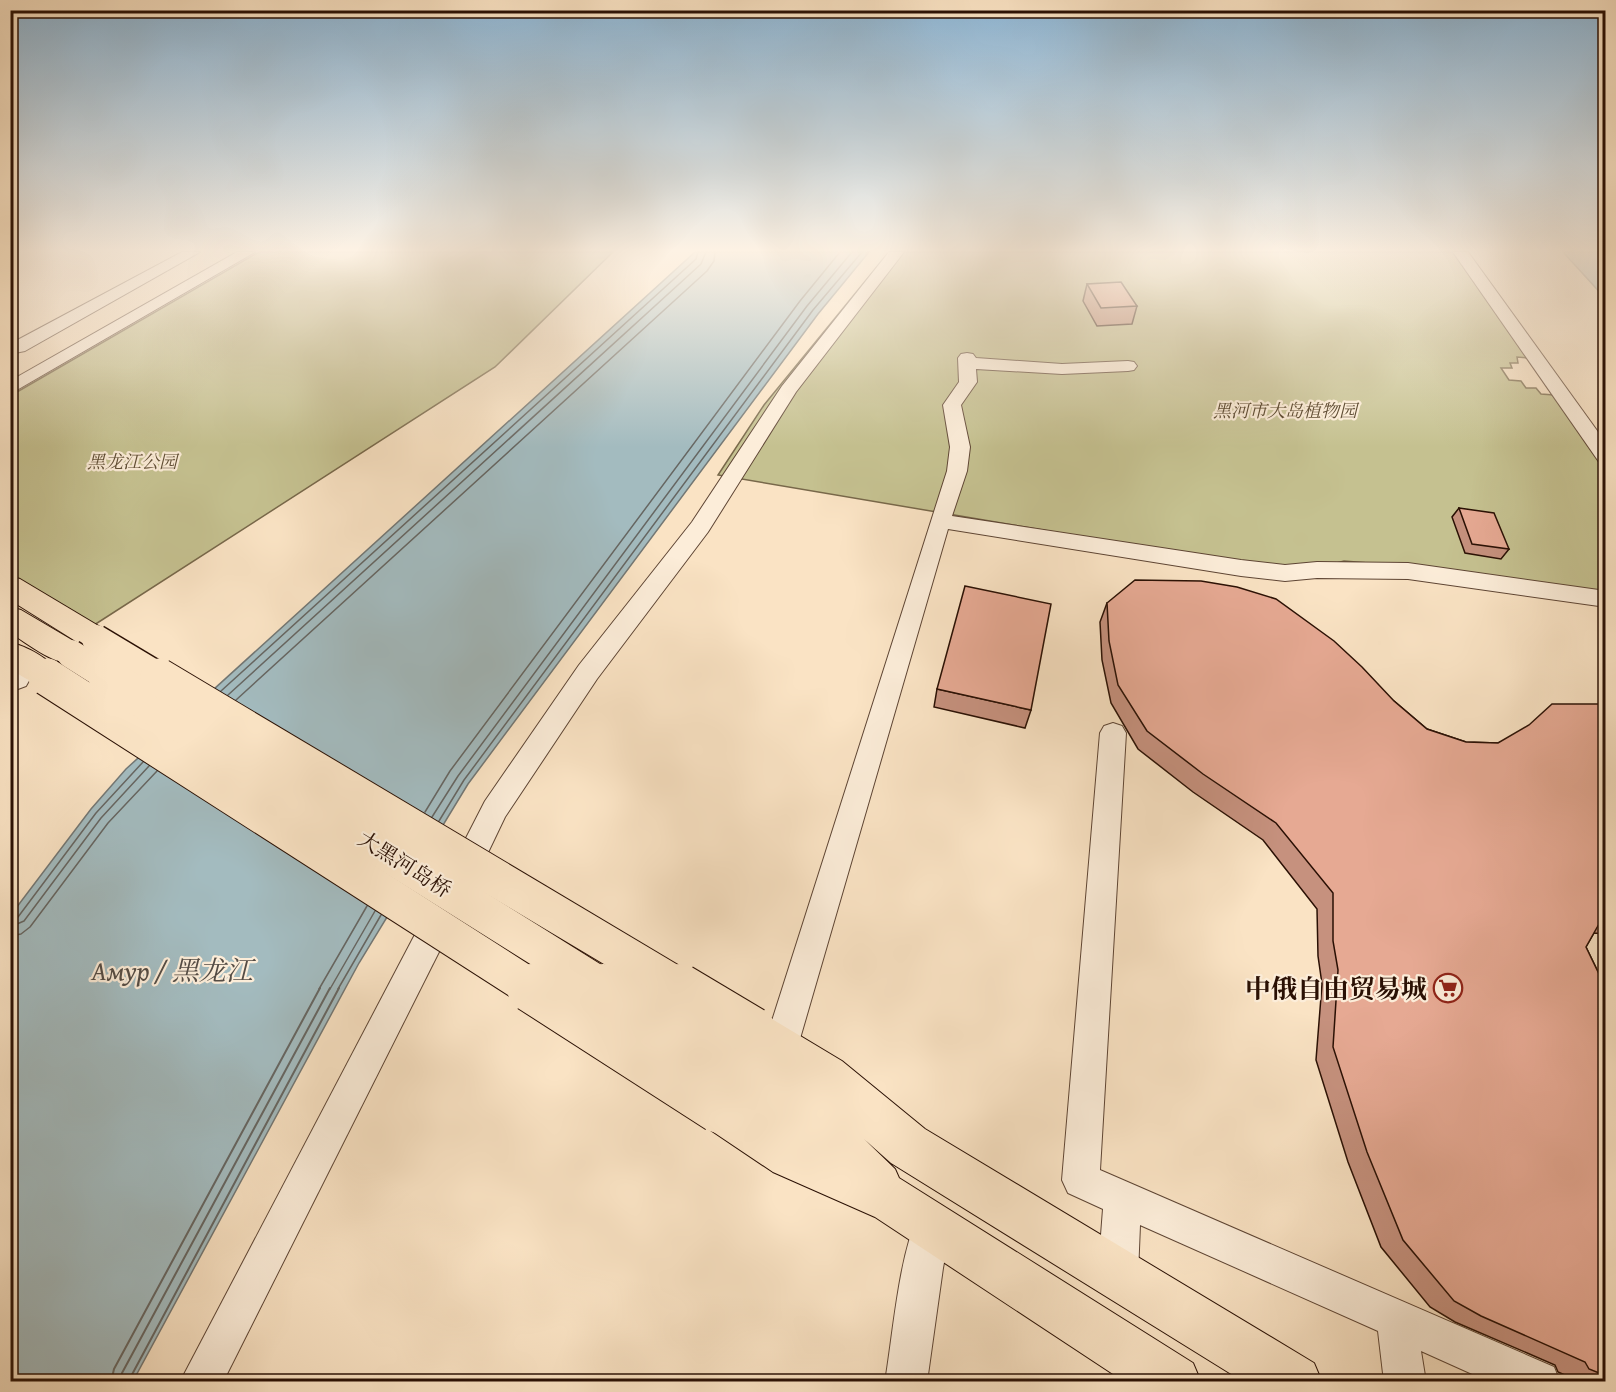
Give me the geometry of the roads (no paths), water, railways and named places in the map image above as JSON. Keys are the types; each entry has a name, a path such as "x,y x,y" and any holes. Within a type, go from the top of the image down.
{"main road":[{"path":"10,586 41,664 766,1040 826,1077 908,1146 1294,1382"},
{"path":"10,618 41,664 729,1091 908,1146"},
{"path":"729,1091 790,1155 912,1212 1174,1382"},
{"path":"806,1115 912,1212"}],"street":[{"path":"15,348 73,317"},
{"path":"10,389 57,356 123,317"},
{"path":"10,378 57,356 129,317"},
{"path":"201,1382 495,809 588,672 699,527 788,390 844,317"},
{"path":"1506,317 1605,458"},
{"path":"15,348 57,356"},
{"path":"766,1040 957,471 960,447 952,405 968,382 968,360 1062,369 1128,366"},
{"path":"940,521 1241,568 1285,573 1317,570 1408,572 1605,599"},
{"path":"1113,733 1081,1180 1539,1382"},
{"path":"1118,1274 1123,1199"},
{"path":"906,1382 923,1268 912,1212"},
{"path":"1396,1318 1405,1382"}],"water":[{"name":"Амур / 黑龙江","path":"624,317 816,317 468,784 359,963 133,1381 11,1381 10,916 91,809 126,769"}],"place":[{"name":"中俄自由贸易城","path":"1448,988"}],"park label":[{"name":"黑河市大岛植物园","path":"1285,410"},
{"name":"黑龙江公园","path":"132,461"}]}
